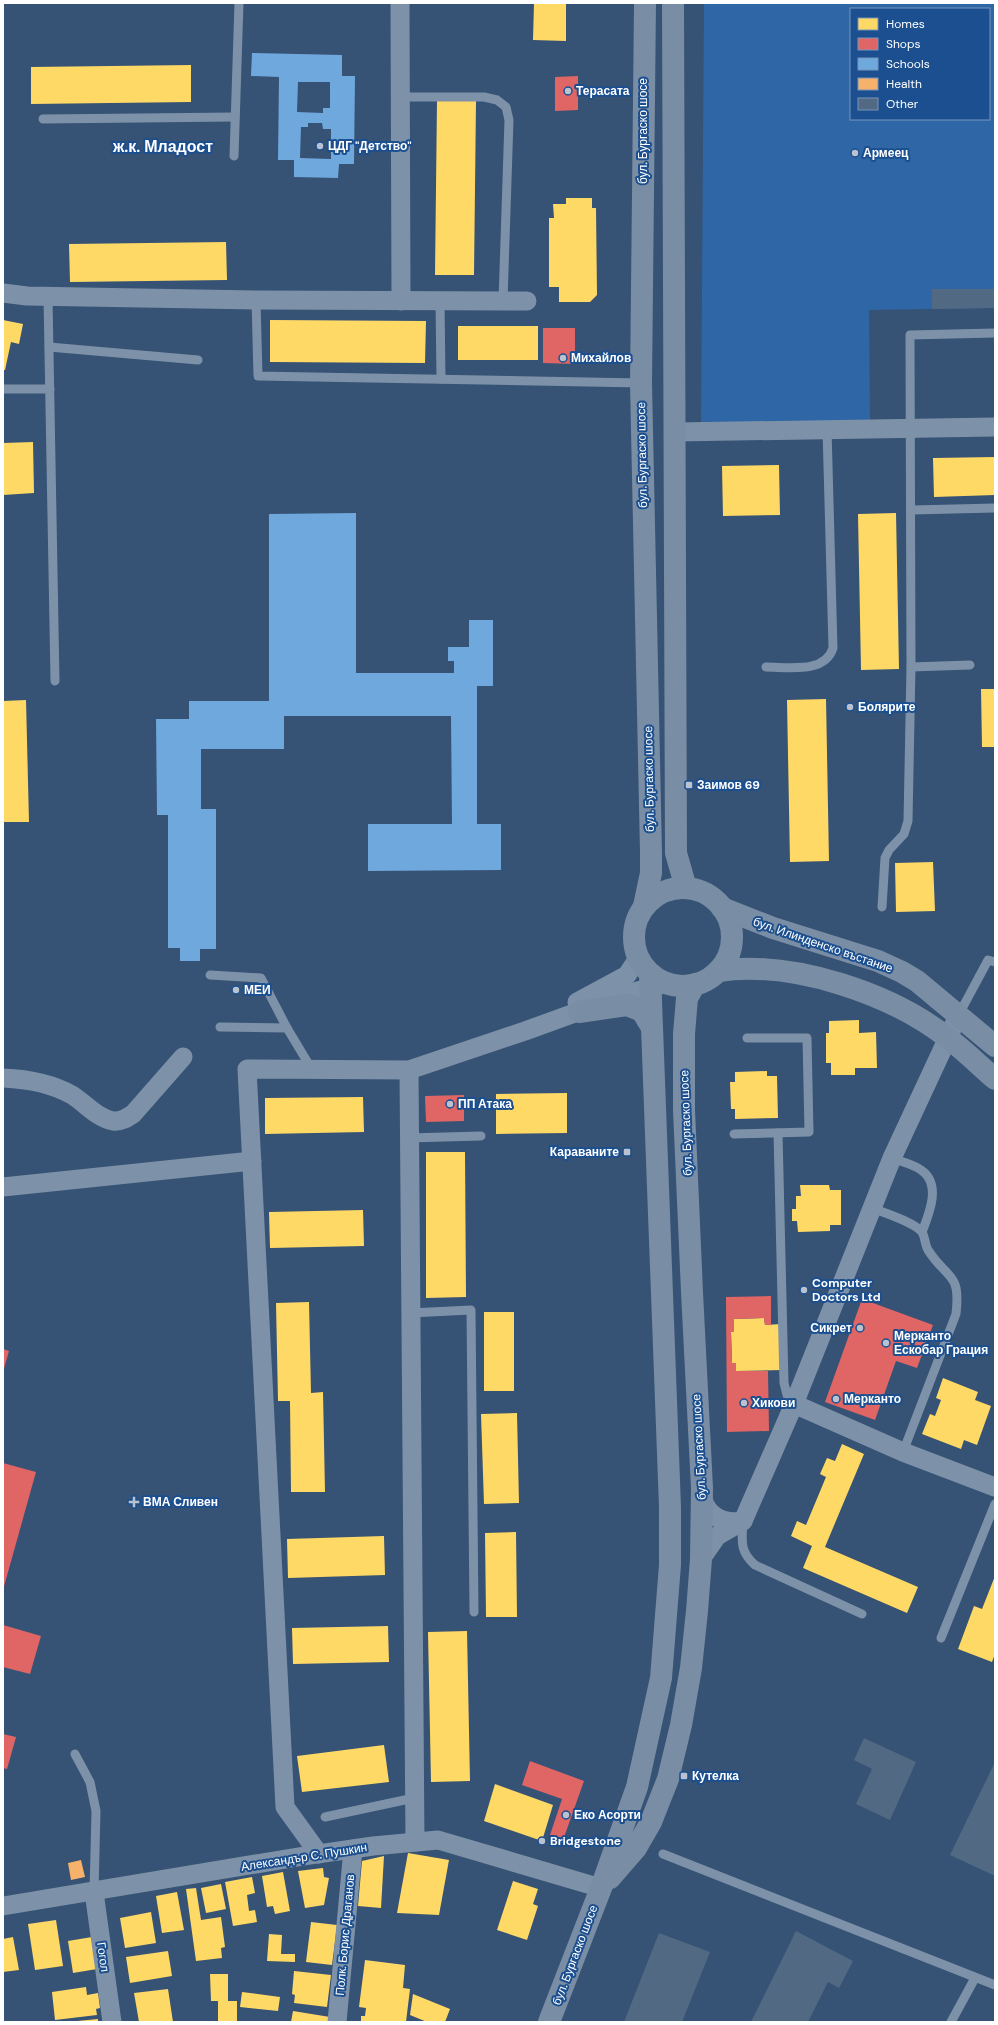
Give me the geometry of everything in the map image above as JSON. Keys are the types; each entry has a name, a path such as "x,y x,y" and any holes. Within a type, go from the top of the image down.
{"main road":[{"name":"бул. Бургаско шосе","path":"644,3 641,383 651,853 651,873 644,906"},
{"path":"673,3 676,432 676,853 686,888"},
{"path":"686,888 704,893 712,898 722,908 729,920 732,939 728,957 718,971 707,980 681,986 656,982 639,957 635,944 635,931 644,906 656,897 670,890 686,888"},
{"name":"бул. Илинденско въстание","path":"722,908 773,928 878,962 917,981 995,1046"},
{"path":"718,971 735,969 780,971 802,974 841,984 878,997 901,1008 948,1038 995,1079"},
{"name":"бул. Бургаско шосе","path":"549,2022 601,1888 637,1787 661,1678 670,1565 670,1507 661,1237 651,1026 656,982"},
{"name":"бул. Бургаско шосе","path":"601,1888 636,1848 651,1822 668,1779 681,1725 691,1668 701,1559 702,1488 684,1110 684,1034 687,998 695,984"},
{"path":"579,1012 627,1004 642,1010 651,1026"}],"street":[{"path":"400,3 401,301"},
{"path":"4,288 27,296 48,297 256,300 526,301"},
{"path":"676,432 995,427"},
{"path":"526,1031 626,975 639,957"},
{"path":"319,1854 285,1807 247,1069 311,1068 409,1070 526,1031 656,982"},
{"path":"701,1559 717,1536 743,1521 794,1404 892,1158 958,1016"},
{"path":"3,1078 24,1079 44,1084 71,1094 102,1117 114,1121 126,1119 133,1114 183,1057"},
{"path":"409,1070 408,1138 415,1842"},
{"path":"3,1186 252,1161"},
{"path":"794,1404 903,1452 995,1487"},
{"path":"702,1488 705,1505 716,1518 725,1522 743,1521"},
{"name":"Александър С. Пушкин","path":"3,1906 319,1854 438,1840 601,1888"},
{"name":"Полк. Борис Драганов","path":"337,2022 353,1849"},
{"name":"Гогол","path":"94,1892 112,2022"}],"lane":[{"path":"234,156 239,3"},
{"path":"400,96 484,97 497,100 506,107 509,120 503,301"},
{"path":"43,119 235,117"},
{"path":"48,297 55,680"},
{"path":"256,300 258,376 641,383"},
{"path":"440,301 441,379"},
{"path":"882,907 885,858 889,850 904,834 908,821 912,510 910,335 995,334"},
{"path":"49,347 198,360"},
{"path":"3,389 50,389"},
{"path":"766,667 817,666 828,659 833,648 827,429"},
{"path":"912,510 995,508"},
{"path":"911,667 970,665"},
{"path":"958,1016 988,960 995,962"},
{"path":"210,975 261,978 287,1028 311,1068"},
{"path":"220,1027 287,1028"},
{"path":"734,1134 809,1132 807,1038 746,1038"},
{"path":"778,1133 784,1383 787,1395 794,1404"},
{"path":"408,1138 481,1136"},
{"path":"892,1158 921,1170 930,1178 932,1193 931,1207 922,1232"},
{"path":"872,1208 907,1222 922,1232 928,1249 952,1275 958,1293 956,1314 903,1452"},
{"path":"410,1313 471,1310 474,1612"},
{"path":"941,1638 995,1504"},
{"path":"743,1521 742,1547 746,1557 755,1565 862,1614"},
{"path":"75,1754 90,1782 96,1810 94,1892"},
{"path":"325,1817 414,1798"},
{"path":"663,1854 995,1985"},
{"path":"951,2022 975,1978"}],"shaded area":[{"name":"Армеец","path":"704,3 995,3 995,308 869,310 870,423 701,427"}],"building: Homes":[{"path":"534,3 566,3 566,41 533,40"},
{"path":"191,65 191,102 31,104 31,67"},
{"path":"437,101 476,101 474,275 435,275"},
{"path":"566,198 592,198 592,208 596,208 597,295 590,302 559,302 559,287 549,287 549,218 554,218 553,204 566,204"},
{"path":"226,242 227,280 70,282 69,244"},
{"path":"3,320 23,324 19,344 11,342 5,370 3,370"},
{"path":"270,320 426,321 425,363 270,362"},
{"path":"458,326 538,326 538,360 458,360"},
{"path":"33,442 34,493 3,495 3,443"},
{"path":"995,457 995,495 934,497 933,458"},
{"path":"779,465 780,515 723,516 722,466"},
{"path":"896,513 899,669 861,670 858,514"},
{"path":"981,689 995,689 995,747 982,747"},
{"path":"826,699 829,861 790,862 787,700"},
{"path":"26,700 29,822 3,822 3,701"},
{"path":"933,862 935,911 896,912 895,863"},
{"path":"859,1020 859,1033 876,1032 877,1068 855,1068 855,1075 831,1075 831,1063 826,1063 826,1033 829,1033 829,1021"},
{"path":"767,1071 767,1076 777,1076 778,1118 735,1119 735,1109 731,1109 730,1082 735,1082 735,1072"},
{"path":"567,1093 567,1133 496,1134 496,1094"},
{"path":"363,1097 364,1132 265,1134 265,1098"},
{"path":"426,1152 465,1152 466,1297 426,1298"},
{"path":"800,1185 829,1185 830,1190 841,1190 841,1225 830,1225 830,1231 798,1232 797,1221 792,1221 792,1209 796,1209 796,1196 801,1196"},
{"path":"363,1210 364,1246 270,1248 269,1212"},
{"path":"309,1302 311,1393 323,1392 325,1492 291,1492 290,1401 278,1401 276,1303"},
{"path":"484,1312 514,1312 514,1391 484,1391"},
{"path":"764,1318 765,1325 781,1324 782,1370 736,1371 736,1363 732,1363 731,1332 734,1332 734,1319"},
{"path":"943,1378 978,1392 975,1400 991,1406 977,1445 964,1440 961,1449 922,1434 930,1414 935,1416 941,1400 936,1398"},
{"path":"517,1413 519,1503 484,1504 481,1414"},
{"path":"842,1444 864,1454 825,1547 918,1587 907,1613 803,1568 812,1546 791,1536 797,1521 806,1525 826,1477 820,1474 827,1458 835,1461"},
{"path":"516,1532 517,1617 486,1617 485,1533"},
{"path":"384,1536 385,1575 288,1578 287,1539"},
{"path":"995,1576 995,1654 992,1662 958,1649 974,1606 982,1609"},
{"path":"388,1626 389,1662 293,1664 292,1628"},
{"path":"467,1631 470,1781 431,1782 428,1632"},
{"path":"384,1745 389,1782 302,1792 297,1756"},
{"path":"495,1784 553,1805 542,1841 484,1821"},
{"path":"408,1853 449,1860 439,1915 397,1913"},
{"path":"384,1856 381,1908 358,1906 362,1861"},
{"path":"323,1868 324,1877 329,1878 324,1905 305,1908 298,1871"},
{"path":"283,1872 290,1911 275,1914 273,1906 267,1907 262,1876"},
{"path":"252,1877 255,1893 247,1895 249,1911 255,1910 257,1922 233,1926 225,1882"},
{"path":"513,1881 538,1889 533,1904 538,1906 527,1940 497,1930"},
{"path":"221,1884 226,1909 206,1913 201,1888"},
{"path":"196,1888 201,1920 221,1917 225,1947 221,1948 222,1958 196,1961 186,1889"},
{"path":"177,1892 184,1930 162,1933 156,1896"},
{"path":"151,1912 156,1943 125,1948 120,1918"},
{"path":"56,1920 63,1966 35,1970 28,1924"},
{"path":"311,1922 337,1925 332,1965 306,1962"},
{"path":"269,1934 282,1935 281,1954 295,1954 295,1962 267,1961"},
{"path":"98,1936 103,1968 73,1973 68,1941"},
{"path":"13,1937 19,1970 3,1972 3,1939"},
{"path":"168,1951 172,1976 130,1983 126,1957"},
{"path":"365,1960 405,1965 403,1988 410,1989 406,2022 361,2022 361,2016 365,2016 366,2008 359,2007"},
{"path":"294,1971 331,1975 327,2007 294,2003 295,1995 292,1994"},
{"path":"210,1974 228,1974 228,2001 237,2001 237,2022 218,2022 218,2001 211,2001"},
{"path":"86,1987 87,1995 98,1993 100,2008 96,2009 97,2015 55,2020 52,1992"},
{"path":"168,1989 173,2022 139,2022 134,1993"},
{"path":"242,1992 280,1997 278,2011 240,2007"},
{"path":"413,1994 450,2009 445,2022 427,2022 410,2015"},
{"path":"293,2011 330,2017 330,2022 291,2022"},
{"path":"98,2019 98,2022 77,2022 77,2021"}],"building: Shops":[{"path":"578,76 578,110 555,111 555,77"},
{"path":"543,328 575,328 575,364 543,363"},
{"path":"464,1095 464,1121 426,1122 425,1096"},
{"path":"771,1296 771,1325 765,1325 764,1318 734,1319 734,1332 731,1332 732,1363 736,1363 736,1371 768,1371 769,1431 727,1432 726,1297"},
{"name":"Мерканто Ескобар Грация","path":"862,1299 933,1325 917,1368 896,1361 875,1420 825,1402"},
{"path":"3,1349 9,1351 3,1372"},
{"path":"3,1463 36,1472 3,1590"},
{"path":"3,1625 41,1636 30,1674 3,1667"},
{"path":"3,1734 16,1737 7,1769 3,1768"},
{"path":"530,1761 584,1781 562,1843 549,1838 562,1799 522,1785"}],"building: Schools":[{"path":"252,53 342,55 342,76 355,76 354,164 339,164 338,178 294,177 294,160 278,160 279,77 251,76","holes":["298,82 330,82 330,108 323,108 323,113 297,112","308,123 322,123 323,129 331,129 331,159 300,158 301,127 308,127"]},
{"path":"356,513 356,673 454,673 454,661 448,661 448,647 469,647 469,620 493,620 493,686 477,686 477,824 501,824 501,870 368,871 368,824 452,824 451,716 284,716 284,749 201,749 201,809 216,809 216,949 200,949 200,961 180,961 180,948 168,948 168,815 157,815 156,719 189,719 189,701 269,701 269,514"}],"building: Health":[{"path":"81,1860 85,1877 71,1880 68,1863"}],"building: Other":[{"path":"932,289 995,289 995,308 932,309"},
{"path":"864,1738 916,1762 890,1820 856,1804 872,1769 854,1760"},
{"path":"995,1762 995,1876 950,1855"},
{"path":"796,1931 853,1961 839,1988 828,1982 808,2022 751,2022"},
{"path":"659,1933 710,1952 682,2022 624,2022"}],"place":[{"name":"Терасата","path":"568,91"},
{"name":"ЦДГ \"Детство\"","path":"320,146"},
{"name":"Армеец","path":"855,153"},
{"name":"Михайлов","path":"563,358"},
{"name":"Болярите","path":"850,707"},
{"name":"Заимов 69","path":"689,785"},
{"name":"МЕИ","path":"236,990"},
{"name":"ПП Атака","path":"450,1104"},
{"name":"Караваните","path":"627,1152"},
{"name":"Computer Doctors Ltd","path":"804,1290"},
{"name":"Сикрет","path":"860,1328"},
{"name":"Мерканто Ескобар Грация","path":"886,1343"},
{"name":"Мерканто","path":"836,1399"},
{"name":"Хикови","path":"744,1403"},
{"name":"ВМА Сливен","path":"134,1502"},
{"name":"Кутелка","path":"684,1776"},
{"name":"Еко Асорти","path":"566,1815"},
{"name":"Bridgestone","path":"542,1841"}],"district":[{"name":"ж.к. Младост","path":"163,146"}]}
